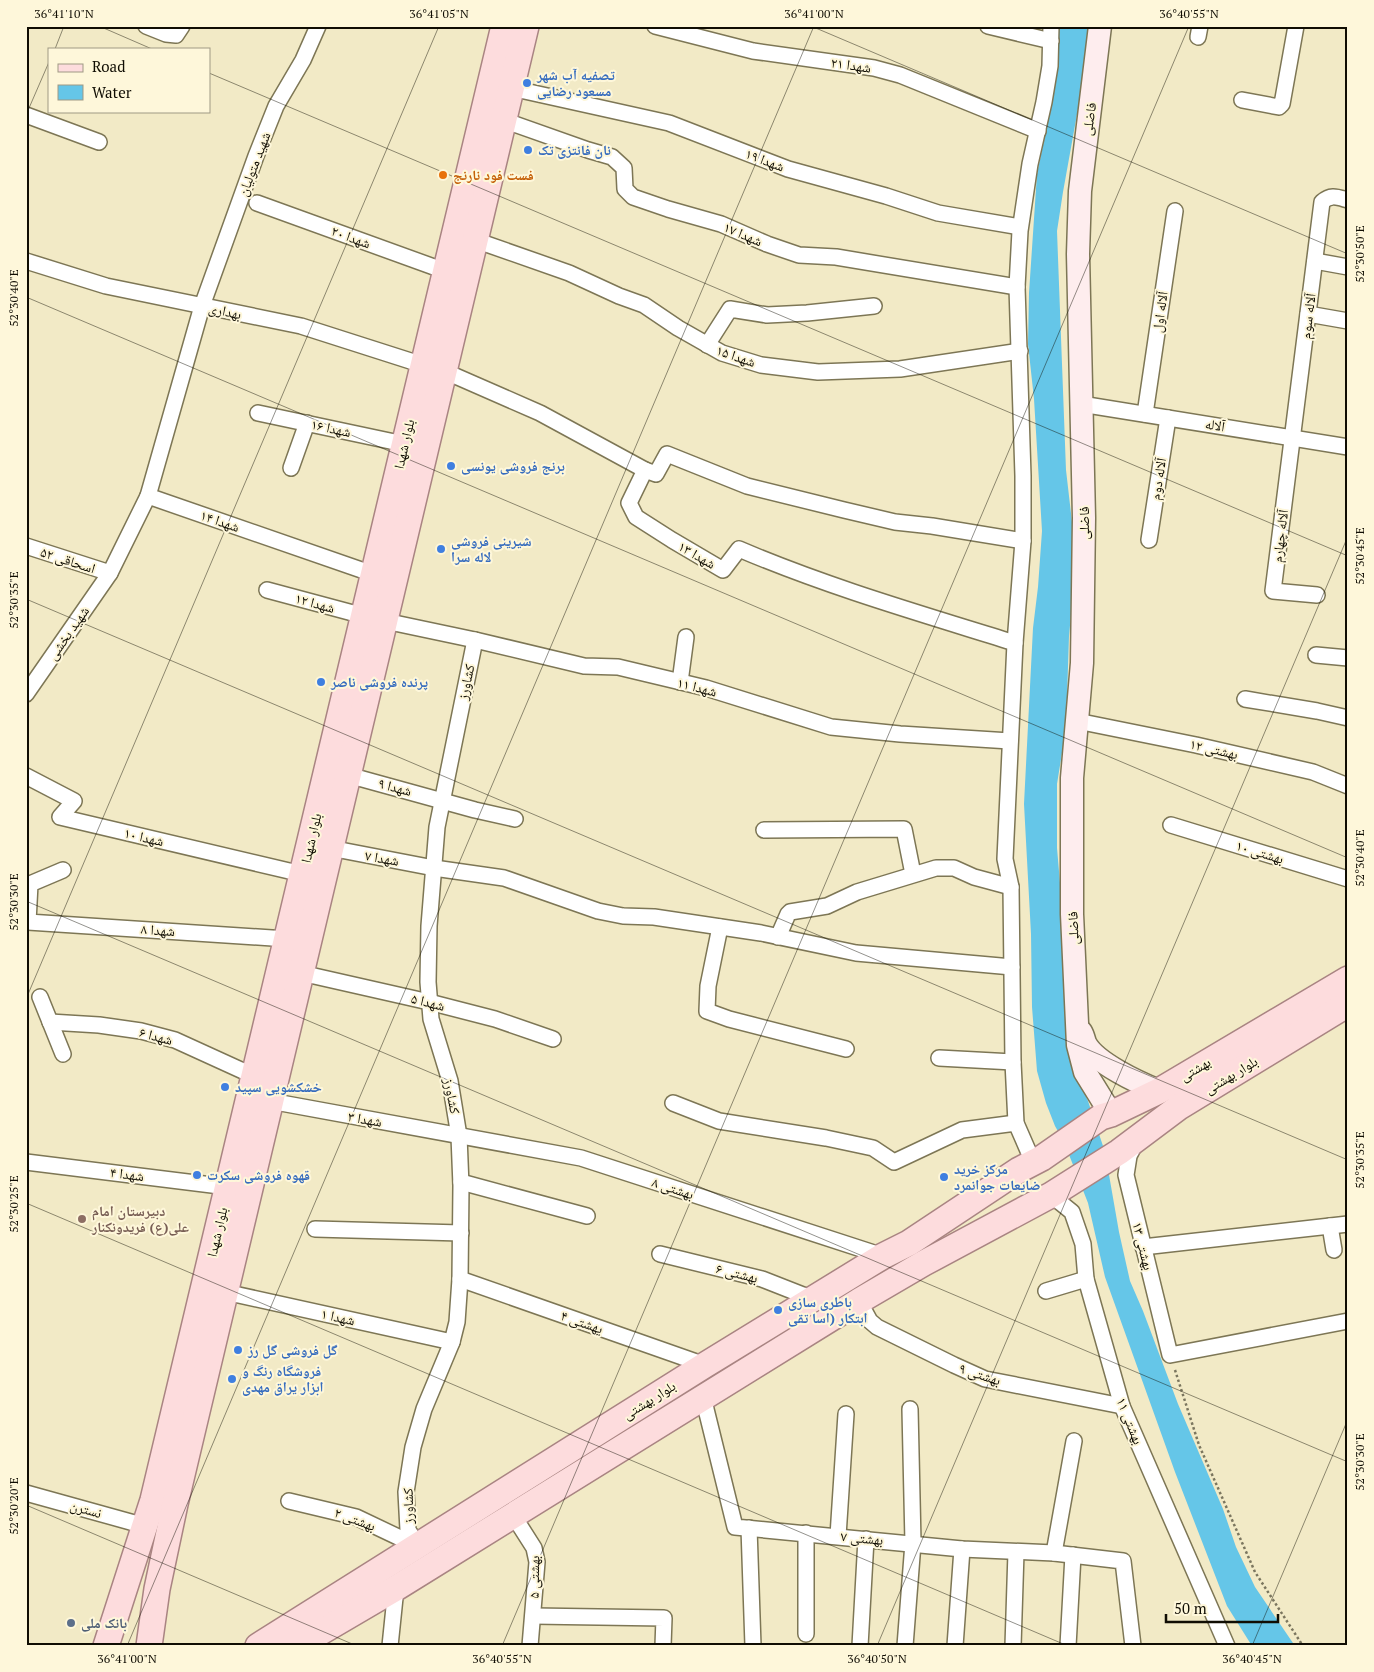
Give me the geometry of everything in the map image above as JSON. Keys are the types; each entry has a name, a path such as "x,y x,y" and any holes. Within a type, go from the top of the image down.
{"main road":[{"name":"فاضلی","path":"1100,26 1080,191 1078,254 1084,528 1082,663 1072,778 1072,914 1078,1045 1085,1072 1106,1116"},
{"name":"بلوار شهدا","path":"149,1646 157,1589 175,1504 348,775 374,619 373,574 404,444 434,368 475,240 511,88 514,28"},
{"name":"بلوار شهدا","path":"106,1646 153,1500 302,874 374,619 434,368 446,271 514,28"},
{"name":"بهشتی","path":"1037,1160 1106,1116 1159,1091 1348,979"},
{"name":"بلوار بهشتی","path":"1129,1145 1179,1107 1348,1004"},
{"name":"فاضلی","path":"1078,1021 1086,1045 1101,1060 1135,1080 1159,1091"},
{"path":"1055,1192 1129,1145"},
{"name":"بلوار بهشتی","path":"299,1645 396,1588 424,1556 705,1365 883,1256 909,1243 1037,1160"},
{"name":"بلوار بهشتی","path":"258,1646 424,1556 513,1515 859,1301 924,1263 1055,1192"},
{"path":"936,1225 949,1250"},
{"path":"909,1243 924,1263"},
{"path":"123,1594 124,1607 130,1616 139,1615 147,1610 157,1589"}],"street":[{"path":"146,26 166,34 176,35 182,26"},
{"name":"شهید متولیان","path":"148,496 202,306 256,156 276,106 303,60 318,26"},
{"name":"شهدا ۲۱","path":"655,26 753,51 874,68 900,75 1038,131"},
{"path":"988,26 1051,34 1050,66 1030,164 1020,227 1017,287 1024,476 1023,541 1014,643 1005,859 1010,887 1016,1123 1037,1160"},
{"path":"1242,100 1279,108 1282,104 1296,26"},
{"name":"شهدا ۱۹","path":"511,88 669,123 788,169 886,196 938,214 1020,227"},
{"path":"26,115 99,142"},
{"name":"شهدا ۱۷","path":"504,120 612,157 624,168 625,189 633,197 721,224 767,244 799,255 836,258 1017,287"},
{"name":"آلاله سوم","path":"1293,438 1322,202 1327,197 1332,196 1348,200"},
{"name":"شهدا ۲۰","path":"257,203 446,271"},
{"name":"آلاله اول","path":"1145,414 1175,211"},
{"name":"شهدا ۱۵","path":"475,240 570,273 619,296 644,305 678,328 722,353 762,365 818,372 900,370 1020,351"},
{"name":"بهداری","path":"26,261 106,286 301,326 434,368"},
{"path":"1315,261 1348,267"},
{"path":"707,345 730,308 767,315 874,306"},
{"path":"1308,314 1348,321"},
{"path":"434,368 540,413 645,470 656,474 667,454 747,486 836,508 895,522 1023,541"},
{"name":"آلاله","path":"1081,404 1348,446"},
{"name":"شهدا ۱۶","path":"258,413 404,444"},
{"name":"آلاله دوم","path":"1149,540 1168,418"},
{"path":"291,468 307,423"},
{"name":"آلاله چهارم","path":"1293,438 1272,591 1317,595"},
{"name":"شهدا ۱۳","path":"645,470 629,503 636,516 672,540 724,570 739,549 779,566 851,591 1014,643"},
{"path":"110,573 148,496"},
{"name":"شهدا ۱۴","path":"148,496 373,574"},
{"name":"اسحاقی ۵۲","path":"26,546 110,573"},
{"name":"شهید بخشی","path":"26,694 110,573"},
{"name":"شهدا ۱۲","path":"267,590 374,619"},
{"name":"شهدا ۱۱","path":"374,619 475,640 584,666 618,667 706,688 831,727 900,734 1010,741"},
{"path":"680,682 686,637"},
{"name":"کشاورز","path":"424,1556 408,1530 406,1492 414,1447 424,1409 452,1342 457,1322 461,1233 459,1136 450,1080 431,1019 428,982 429,935 437,828 475,640"},
{"path":"1316,654 1348,658"},
{"path":"1245,699 1348,718"},
{"name":"بهشتی ۱۲","path":"1077,721 1196,745 1314,772 1348,786"},
{"name":"شهدا ۹","path":"348,775 474,810 515,819"},
{"name":"شهدا ۱۰","path":"26,776 74,800 60,817 302,874"},
{"name":"بهشتی ۱۰","path":"1172,825 1348,879"},
{"path":"764,830 904,829 914,874"},
{"name":"شهدا ۷","path":"330,848 434,868 504,878 598,911 623,916 654,917 720,927 856,953 1012,967"},
{"path":"778,937 790,912 827,906 857,892 936,868 954,868 974,877 1010,887"},
{"name":"شهدا ۸","path":"63,870 30,884 28,922 287,939"},
{"path":"720,927 708,986 708,1011 729,1019 846,1050"},
{"name":"شهدا ۵","path":"301,973 429,1002 495,1020 553,1039"},
{"path":"40,997 63,1054"},
{"name":"شهدا ۶","path":"50,1022 99,1025 141,1031 175,1040 254,1076"},
{"path":"939,1058 1013,1062"},
{"name":"شهدا ۳","path":"270,1102 459,1136"},
{"path":"673,1103 719,1121 826,1138 873,1148 894,1162 962,1130 1016,1123"},
{"name":"بهشتی ۸","path":"459,1136 581,1158 883,1256"},
{"name":"بهشتی ۱۳","path":"1129,1145 1126,1175 1170,1355"},
{"name":"شهدا ۴","path":"26,1162 228,1187"},
{"path":"461,1182 587,1216"},
{"name":"بهشتی ۱۱","path":"1055,1192 1072,1212 1083,1244 1086,1279 1122,1406 1227,1646"},
{"path":"1143,1247 1348,1224"},
{"path":"1330,1226 1334,1250"},
{"path":"315,1229 461,1233"},
{"name":"بهشتی ۶","path":"660,1254 762,1278 813,1300"},
{"path":"1046,1291 1086,1279"},
{"name":"یهشتی ۴","path":"460,1280 705,1365"},
{"name":"شهدا ۱","path":"225,1292 452,1342"},
{"name":"بهشتی ۹","path":"859,1301 870,1321 877,1327 985,1379 1122,1406"},
{"path":"1170,1355 1348,1321"},
{"path":"703,1397 735,1527 749,1528 753,1646"},
{"path":"905,1646 913,1543 910,1409"},
{"path":"838,1536 846,1414"},
{"path":"1054,1554 1074,1441"},
{"name":"نسترن","path":"26,1493 145,1526"},
{"name":"بهشتی ۲","path":"289,1500 356,1517 424,1556"},
{"name":"بهشتی ۵","path":"513,1515 534,1548 537,1562 530,1646"},
{"name":"بهشتی ۷","path":"749,1528 962,1549 1054,1554 1122,1561 1133,1646"},
{"path":"806,1533 806,1634"},
{"path":"860,1646 866,1539"},
{"path":"955,1646 962,1549"},
{"path":"1013,1646 1016,1552"},
{"path":"1068,1646 1072,1556"},
{"path":"390,1646 396,1588"},
{"path":"533,1616 664,1618 663,1646"}],"path":[{"path":"1170,1355 1199,1444 1255,1572 1303,1646"}],"water":[{"path":"1059,26 1090,26 1081,92 1057,231 1066,470 1075,573 1069,636 1066,728 1057,784 1057,848 1060,883 1067,913 1077,1076 1088,1101 1105,1152 1130,1281 1178,1404 1223,1509 1236,1547 1255,1587 1295,1646 1252,1646 1227,1606 1175,1472 1105,1277 1088,1203 1046,1103 1037,1071 1032,1007 1031,934 1024,804 1033,628 1042,531 1034,399 1028,344 1029,293 1037,174 1052,102"}],"place":[{"name":"تصفیه آب شهر مسعود رضایی","path":"527,83"},
{"name":"نان فانتزی تک","path":"528,150"},
{"name":"فست فود نارنج","path":"443,175"},
{"name":"برنج فروشی یونسی","path":"451,466"},
{"name":"شیرینی فروشی لاله سرا","path":"441,549"},
{"name":"پرنده فروشی ناصر","path":"321,682"},
{"name":"خشکشویی سپید","path":"225,1087"},
{"name":"قهوه فروشی سکرت","path":"197,1175"},
{"name":"مرکز خرید ضایعات جوانمرد","path":"944,1177"},
{"name":"دبیرستان امام علی(ع) فریدونکنار","path":"82,1219"},
{"name":"باطری سازی ابتکار (اسا تقی","path":"778,1310"},
{"name":"گل فروشی گل رز","path":"238,1350"},
{"name":"فروشگاه رنگ و ابزار یراق مهدی","path":"232,1379"},
{"name":"بانک ملی","path":"71,1623"}]}
